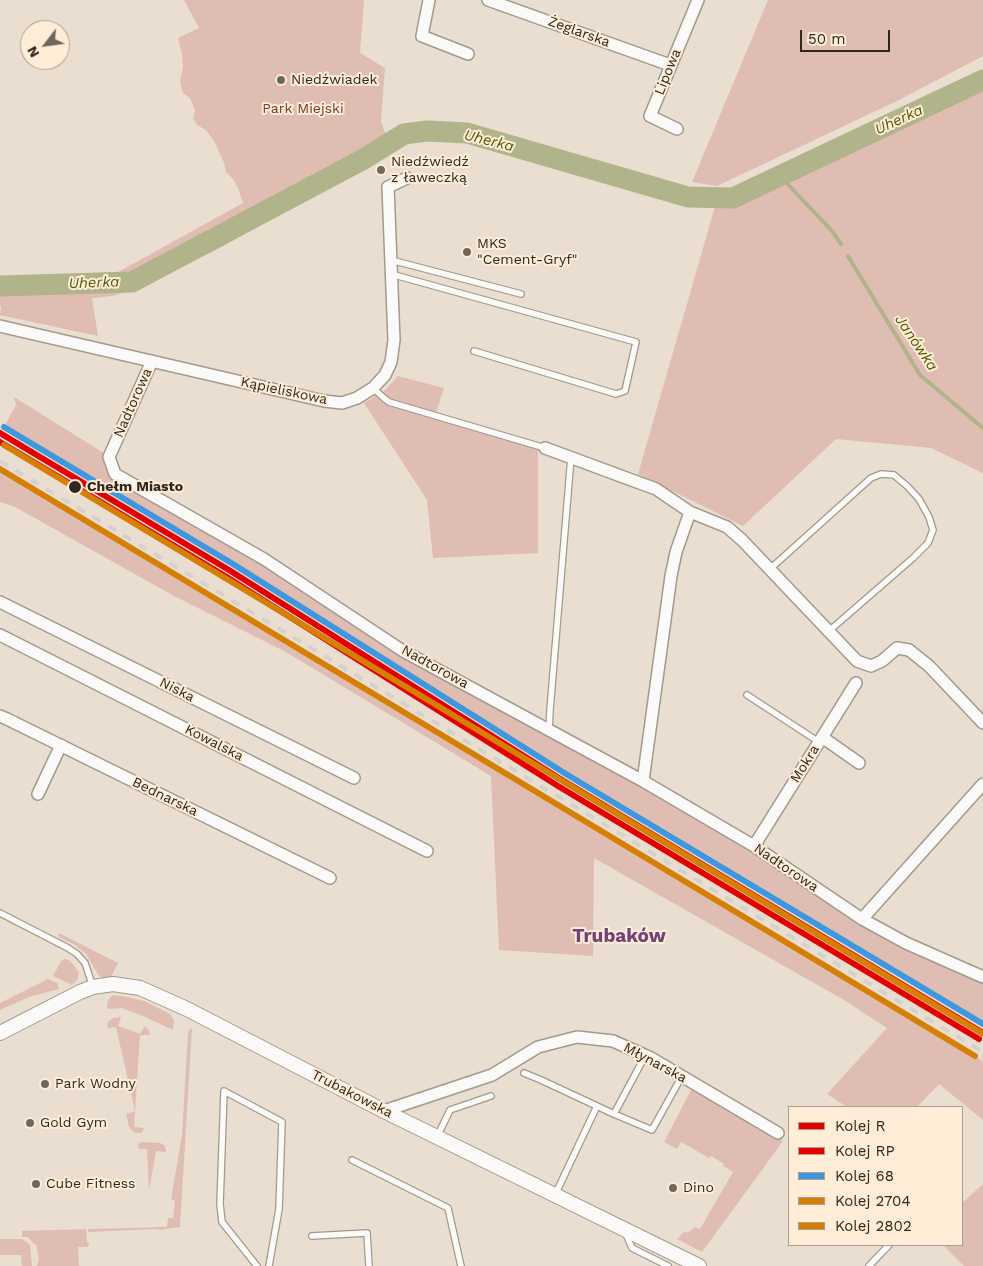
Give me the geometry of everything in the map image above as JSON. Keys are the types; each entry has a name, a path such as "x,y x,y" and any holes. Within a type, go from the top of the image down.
{"street":[{"path":"429,0 422,36 468,54"},
{"name":"Żeglarska","path":"488,0 670,65"},
{"name":"Lipowa","path":"678,129 650,116 698,0"},
{"name":"Kąpieliskowa","path":"0,326 324,401 342,403 358,398 373,388 385,375 391,362 394,340 388,187 407,178"},
{"name":"Nadtorowa","path":"152,361 109,457 115,474 264,559 403,651 643,781 754,846 862,919 906,943 983,978"},
{"path":"545,448 656,489 690,512 727,527 742,540 857,661 871,666 882,661 897,648 909,650 929,666 983,723"},
{"path":"643,781 671,576 676,552 690,512"},
{"name":"Niska","path":"0,602 354,778"},
{"name":"Kowalska","path":"0,635 428,851"},
{"name":"Mokra","path":"754,846 856,683"},
{"name":"Bednarska","path":"0,716 330,878"},
{"path":"820,740 859,763"},
{"path":"38,794 61,746"},
{"path":"862,919 983,784"},
{"name":"Trubakowska","path":"1,1032 93,987 105,984 140,988 194,1013 384,1111 699,1266"},
{"name":"Młynarska","path":"384,1111 492,1075 538,1047 577,1037 613,1041 646,1055 778,1133"}],"lane":[{"path":"391,260 521,294"},
{"path":"391,274 636,342 625,390 616,394 474,351"},
{"path":"373,388 389,402 545,448"},
{"path":"549,730 571,457"},
{"path":"770,570 871,478 881,474 894,475 907,486 919,499 930,517 934,530 928,543 829,631"},
{"path":"747,695 820,740"},
{"path":"0,912 77,954 85,963 93,987"},
{"path":"614,1114 646,1055"},
{"path":"524,1073 652,1130 682,1076"},
{"path":"257,1266 222,1222 220,1204 224,1091 282,1122 279,1209 269,1266"},
{"path":"437,1137 450,1110 492,1096"},
{"path":"554,1195 597,1106"},
{"path":"352,1160 448,1208 461,1266"},
{"path":"622,1228 632,1248 668,1266"},
{"path":"312,1236 367,1233 369,1266"},
{"path":"869,1266 887,1246"}],"green space":[{"name":"Park Miejski","path":"184,0 364,0 360,53 385,68 381,122 392,151 220,248 139,288 112,296 92,298 98,336 0,315 0,282 91,277 91,274 118,272 243,203 238,188 226,172 214,141 206,130 197,125 193,118 195,110 190,98 183,93 180,82 183,67 182,54 178,38 199,28"},
{"path":"768,0 983,0 983,56 899,100 717,186 692,182"},
{"path":"983,87 983,473 931,448 836,439 743,526 638,474 716,203 738,205"},
{"path":"398,376 444,388 436,413 538,442 538,553 433,558 427,500 364,403 384,391"},
{"path":"14,397 107,455 115,474 264,561 402,653 734,840 862,924 983,982 983,1025 626,812 299,606 4,427 16,405"},
{"path":"0,468 311,657 744,914 983,1061 983,1120 939,1084 918,1106 845,1106 827,1094 887,1028 844,1000 594,858 593,956 499,950 491,776 286,652 174,596 15,507 0,502"},
{"path":"59,933 118,963 111,977 104,978 99,976 86,954 75,945 59,937"},
{"path":"65,959 73,964 79,973 77,980 72,985 53,976 61,961"},
{"path":"48,979 57,983 59,989 29,997 0,1010 0,1003"},
{"path":"113,995 144,1001 170,1014 174,1021 173,1030 122,1008 107,1008 108,1000"},
{"path":"121,1017 118,1026 140,1034 145,1026 149,1030 150,1035 140,1035 134,1127 144,1128 140,1133 135,1133 129,1127 126,1114 135,1111 116,1027 107,1028 108,1022 113,1018"},
{"path":"192,1028 180,1227 158,1230 88,1232 88,1229 167,1227 168,1218 173,1218 175,1201 171,1199 182,1135 188,1033"},
{"path":"693,1086 783,1141 702,1252 677,1239 685,1231 687,1233 695,1227 700,1229 733,1172 711,1156 709,1158 681,1142 677,1149 664,1142"},
{"path":"141,1142 160,1143 164,1145 166,1150 166,1152 156,1151 149,1191 147,1149 139,1149 138,1144"},
{"path":"983,1184 983,1266 964,1266 944,1246 963,1246 963,1202"},
{"path":"86,1229 87,1242 89,1243 88,1247 78,1247 79,1266 37,1266 39,1259 36,1244 28,1237 22,1237 22,1231"},
{"path":"0,1239 22,1239 30,1245 32,1266 22,1266 21,1255 0,1255"}],"waterway":[{"name":"Uherka","path":"0,286 132,282 362,160 404,134 427,131 467,133 688,197 733,198 983,80"},
{"name":"Janówka","path":"780,176 832,231 841,244"},
{"name":"Janówka","path":"848,256 920,375 983,428"}],"railway":[{"path":"0,461 983,1052"}],"rail line":[{"name":"68","path":"4,427 233,564 566,774 983,1024"},
{"name":"R","path":"0,433 229,570 562,780 983,1033"},
{"name":"RP","path":"0,442 225,576 558,786 979,1039"},
{"name":"2704","path":"4,445 983,1034"},
{"name":"2802","path":"0,469 975,1056"}],"place":[{"name":"Niedźwiadek","path":"281,80"},
{"name":"Niedźwiedź z ławeczką","path":"381,170"},
{"name":"MKS \"Cement-Gryf\"","path":"467,252"},
{"name":"Chełm Miasto","path":"75,487"},
{"name":"Park Wodny","path":"45,1084"},
{"name":"Gold Gym","path":"30,1123"},
{"name":"Cube Fitness","path":"36,1184"},
{"name":"Dino","path":"673,1188"}],"district":[{"name":"Trubaków","path":"619,936"}]}
